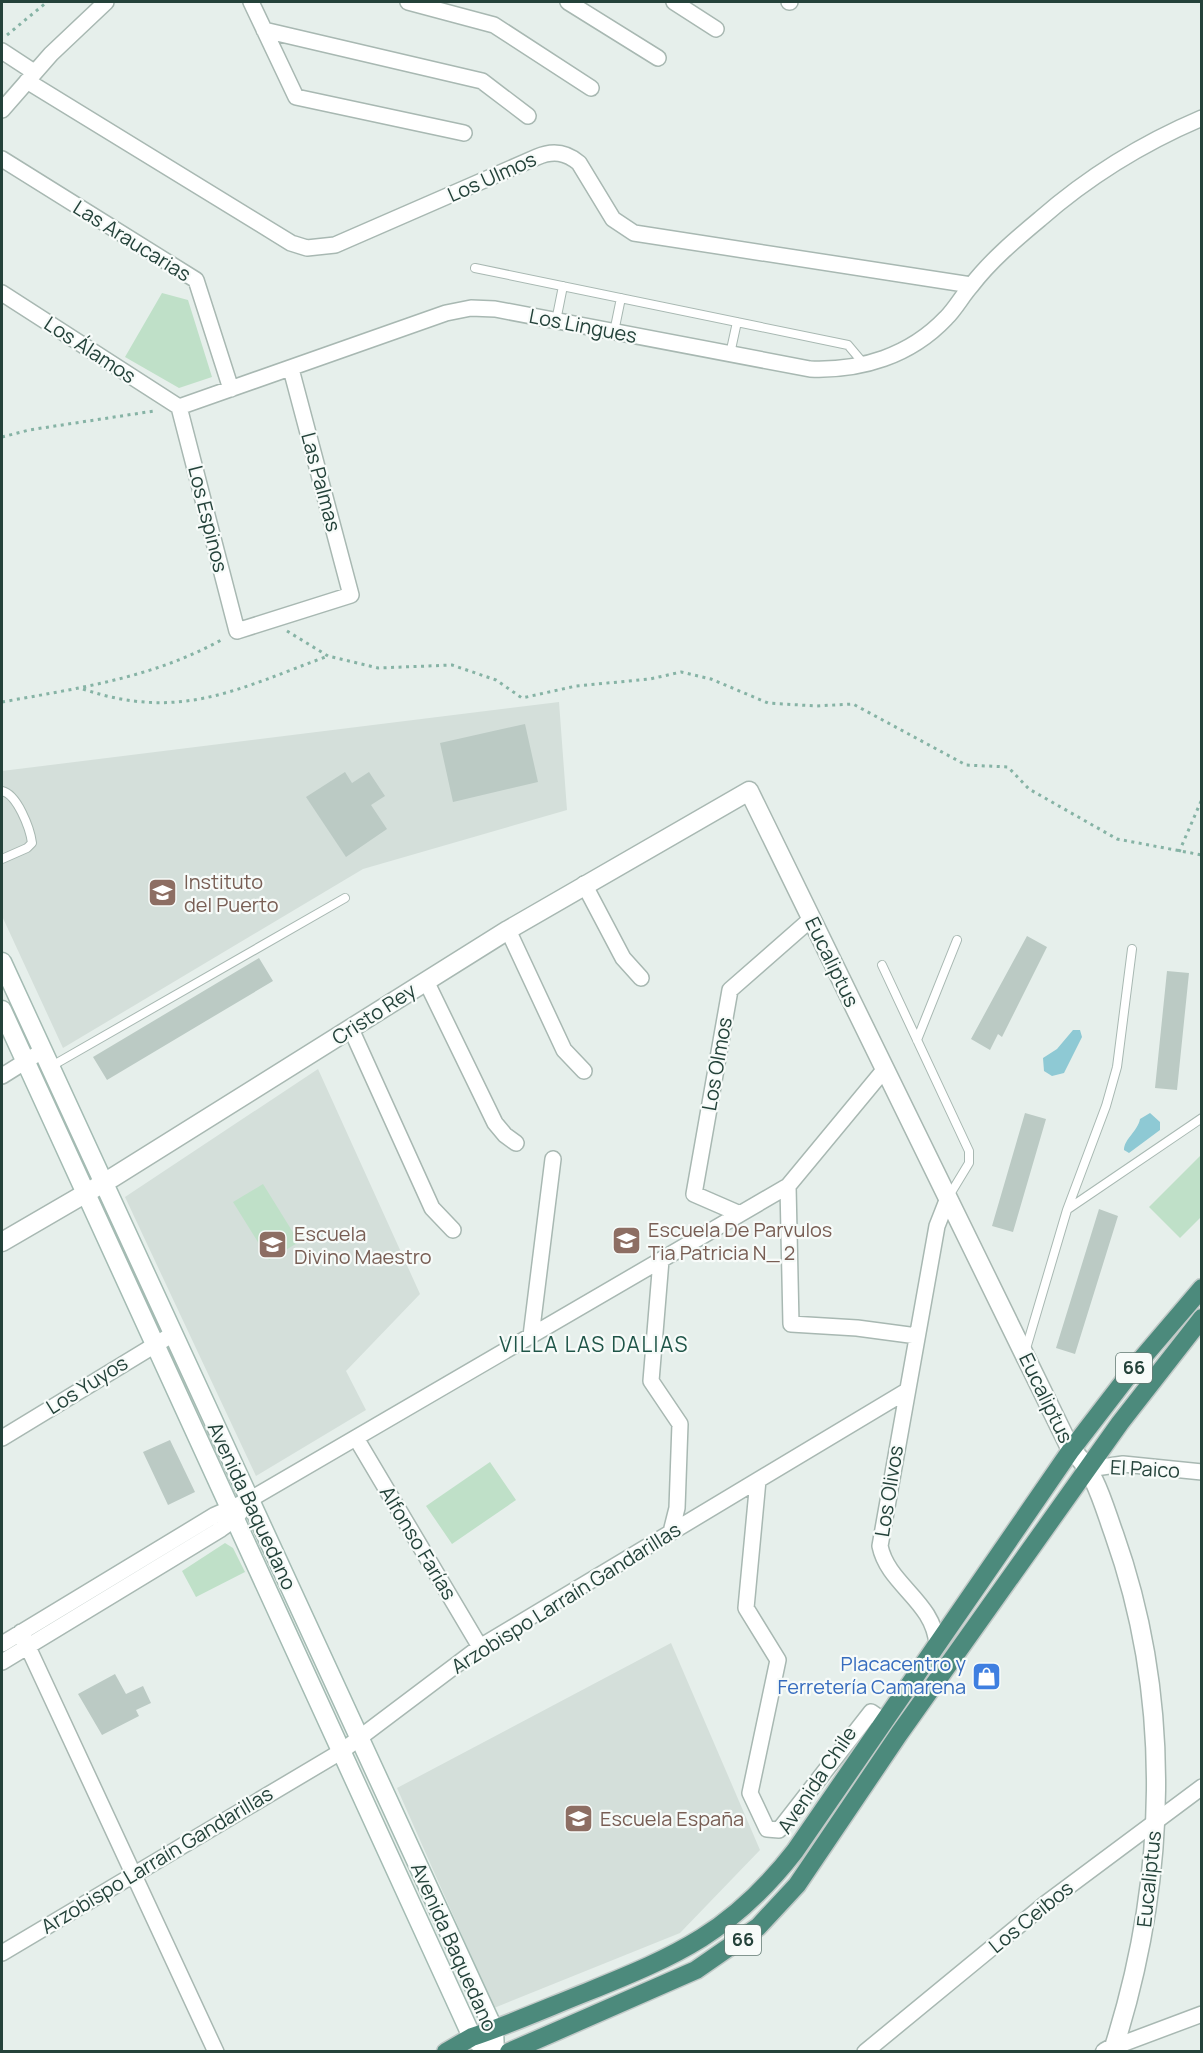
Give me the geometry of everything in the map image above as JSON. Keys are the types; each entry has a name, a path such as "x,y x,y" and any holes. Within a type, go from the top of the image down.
{"highway":[{"name":"Avenida Chile","path":"446,2052 472,2037 666,1960 728,1921 780,1870 1071,1450 1138,1363 1202,1288"},
{"name":"66","path":"509,2052 696,1970 736,1945 779,1907 797,1885 906,1724 1146,1387 1202,1318"}],"main road":[{"name":"Cristo Rey","path":"2,1242 103,1183 508,930 749,791"},
{"name":"Eucaliptus","path":"749,791 1071,1450 1088,1469 1120,1552 1143,1638 1155,1726 1156,1820 1143,1939 1110,2049"},
{"name":"Avenida Baquedano","path":"2,962 494,2030 495,2052"},
{"name":"Avenida Baquedano","path":"2,1010 472,2037 489,2052"}],"street":[{"path":"2,110 30,76 106,2"},
{"path":"250,2 296,97 464,133"},
{"path":"408,2 494,25 591,88"},
{"path":"568,2 658,58"},
{"path":"674,2 716,29"},
{"path":"264,30 482,81 528,116"},
{"name":"Los Ulmos","path":"2,51 30,76 291,243 307,248 335,246 537,157 555,152 572,157 579,163 613,219 634,233 971,285"},
{"name":"Los Lingues","path":"179,407 459,310 495,309 810,369 828,370 865,365 901,352 932,332 960,302 971,285 1038,220 1089,181 1154,140 1202,118"},
{"name":"Las Araucarias","path":"2,159 196,280 231,389"},
{"name":"Los Álamos","path":"2,293 179,407"},
{"name":"Las Palmas","path":"270,621 351,595 291,369"},
{"name":"Los Espinos","path":"179,407 237,631"},
{"path":"237,631 270,621"},
{"path":"585,884 623,958 641,978"},
{"name":"Los Olmos","path":"740,1214 694,1194 730,990 811,919"},
{"path":"508,930 564,1050 584,1071"},
{"path":"426,981 495,1123 516,1143"},
{"path":"351,1029 432,1208 453,1230"},
{"path":"2,1076 25,1061 46,1059"},
{"path":"2,1662 233,1513 249,1500 788,1186 885,1070"},
{"path":"531,1336 553,1159"},
{"path":"788,1186 791,1324 857,1328 917,1336"},
{"path":"905,1392 937,1226 948,1198"},
{"path":"661,1260 651,1381 680,1424 678,1508 671,1532"},
{"name":"Los Yuyos","path":"2,1438 173,1334"},
{"name":"Arzobispo Larraín Gandarillas","path":"2,1953 133,1873 342,1751 480,1647 905,1392"},
{"name":"Los Olivos","path":"905,1392 880,1546 883,1562 922,1604 932,1620 937,1645"},
{"name":"Alfonso Farías","path":"356,1438 480,1647"},
{"name":"El Paico","path":"1088,1469 1123,1464 1202,1472"},
{"path":"758,1480 746,1608 777,1659 750,1793 767,1828 779,1830 871,1712 884,1721"},
{"path":"2,1644 233,1513"},
{"path":"21,1632 216,2052"},
{"name":"Los Ceibos","path":"865,2052 1045,1904 1202,1787"},
{"path":"1110,2049 1202,2014"}],"lane":[{"path":"475,268 848,345 865,365"},
{"path":"556,321 563,286"},
{"path":"614,332 621,298"},
{"path":"730,354 736,322"},
{"path":"2,791 13,798 31,834 32,843 27,848 2,859"},
{"path":"46,1059 345,898"},
{"path":"917,1040 957,940"},
{"path":"1025,1355 1067,1210 1106,1106 1117,1067 1132,949"},
{"path":"882,965 969,1151 969,1163 948,1198"},
{"path":"1067,1210 1202,1118"}],"path":[{"path":"2,39 47,2"},
{"path":"2,437 29,430 179,407"},
{"path":"270,621 328,656 378,668 452,665 496,680 522,698 576,686 650,679 681,672 711,679 768,702 816,706 854,704 966,765 1008,767 1029,789 1117,839 1202,855"},
{"path":"2,702 83,689 144,674 176,662 237,631"},
{"path":"83,689 125,701 185,703 217,697 328,656"},
{"path":"1179,852 1202,799"}],"shaded area":[{"name":"Instituto del Puerto","path":"559,702 567,810 363,869 63,1048 2,916 2,771"},
{"name":"Escuela Divino Maestro","path":"318,1069 420,1294 346,1371 366,1410 256,1476 125,1197"},
{"name":"Escuela España","path":"671,1643 760,1850 680,1933 494,2008 397,1788"}],"green space":[{"path":"162,293 188,300 212,377 179,388 125,357"},
{"path":"1201,1155 1201,1217 1180,1238 1149,1207"},
{"path":"263,1184 299,1242 269,1260 233,1202"},
{"path":"490,1462 516,1500 452,1544 426,1506"},
{"path":"225,1543 233,1548 245,1572 196,1597 182,1571"}],"water":[{"path":"1073,1030 1080,1030 1082,1037 1064,1073 1052,1076 1044,1071 1043,1058 1057,1049"},
{"path":"1150,1113 1160,1122 1160,1130 1129,1153 1124,1150 1126,1142 1140,1119"}],"building":[{"path":"525,724 538,782 453,802 440,743"},
{"path":"345,772 352,783 369,772 385,796 371,805 387,829 346,857 306,797"},
{"path":"1027,936 1047,947 1002,1037 998,1034 990,1050 971,1039"},
{"path":"259,958 273,981 107,1080 93,1057"},
{"path":"1167,971 1189,973 1177,1090 1155,1088"},
{"path":"1025,1113 1046,1119 1013,1232 992,1226"},
{"path":"1099,1209 1118,1216 1075,1354 1056,1348"},
{"path":"170,1440 195,1492 168,1505 143,1452"},
{"path":"115,1674 126,1694 143,1686 151,1703 136,1710 139,1716 102,1735 78,1694"}],"place":[{"name":"Instituto del Puerto","path":"163,893"},
{"name":"Escuela De Parvulos Tia Patricia N_ 2","path":"627,1241"},
{"name":"Escuela Divino Maestro","path":"273,1245"},
{"name":"Placacentro y Ferretería Camarena","path":"987,1676"},
{"name":"Escuela España","path":"579,1819"}],"district":[{"name":"VILLA LAS DALIAS","path":"594,1345"}]}
